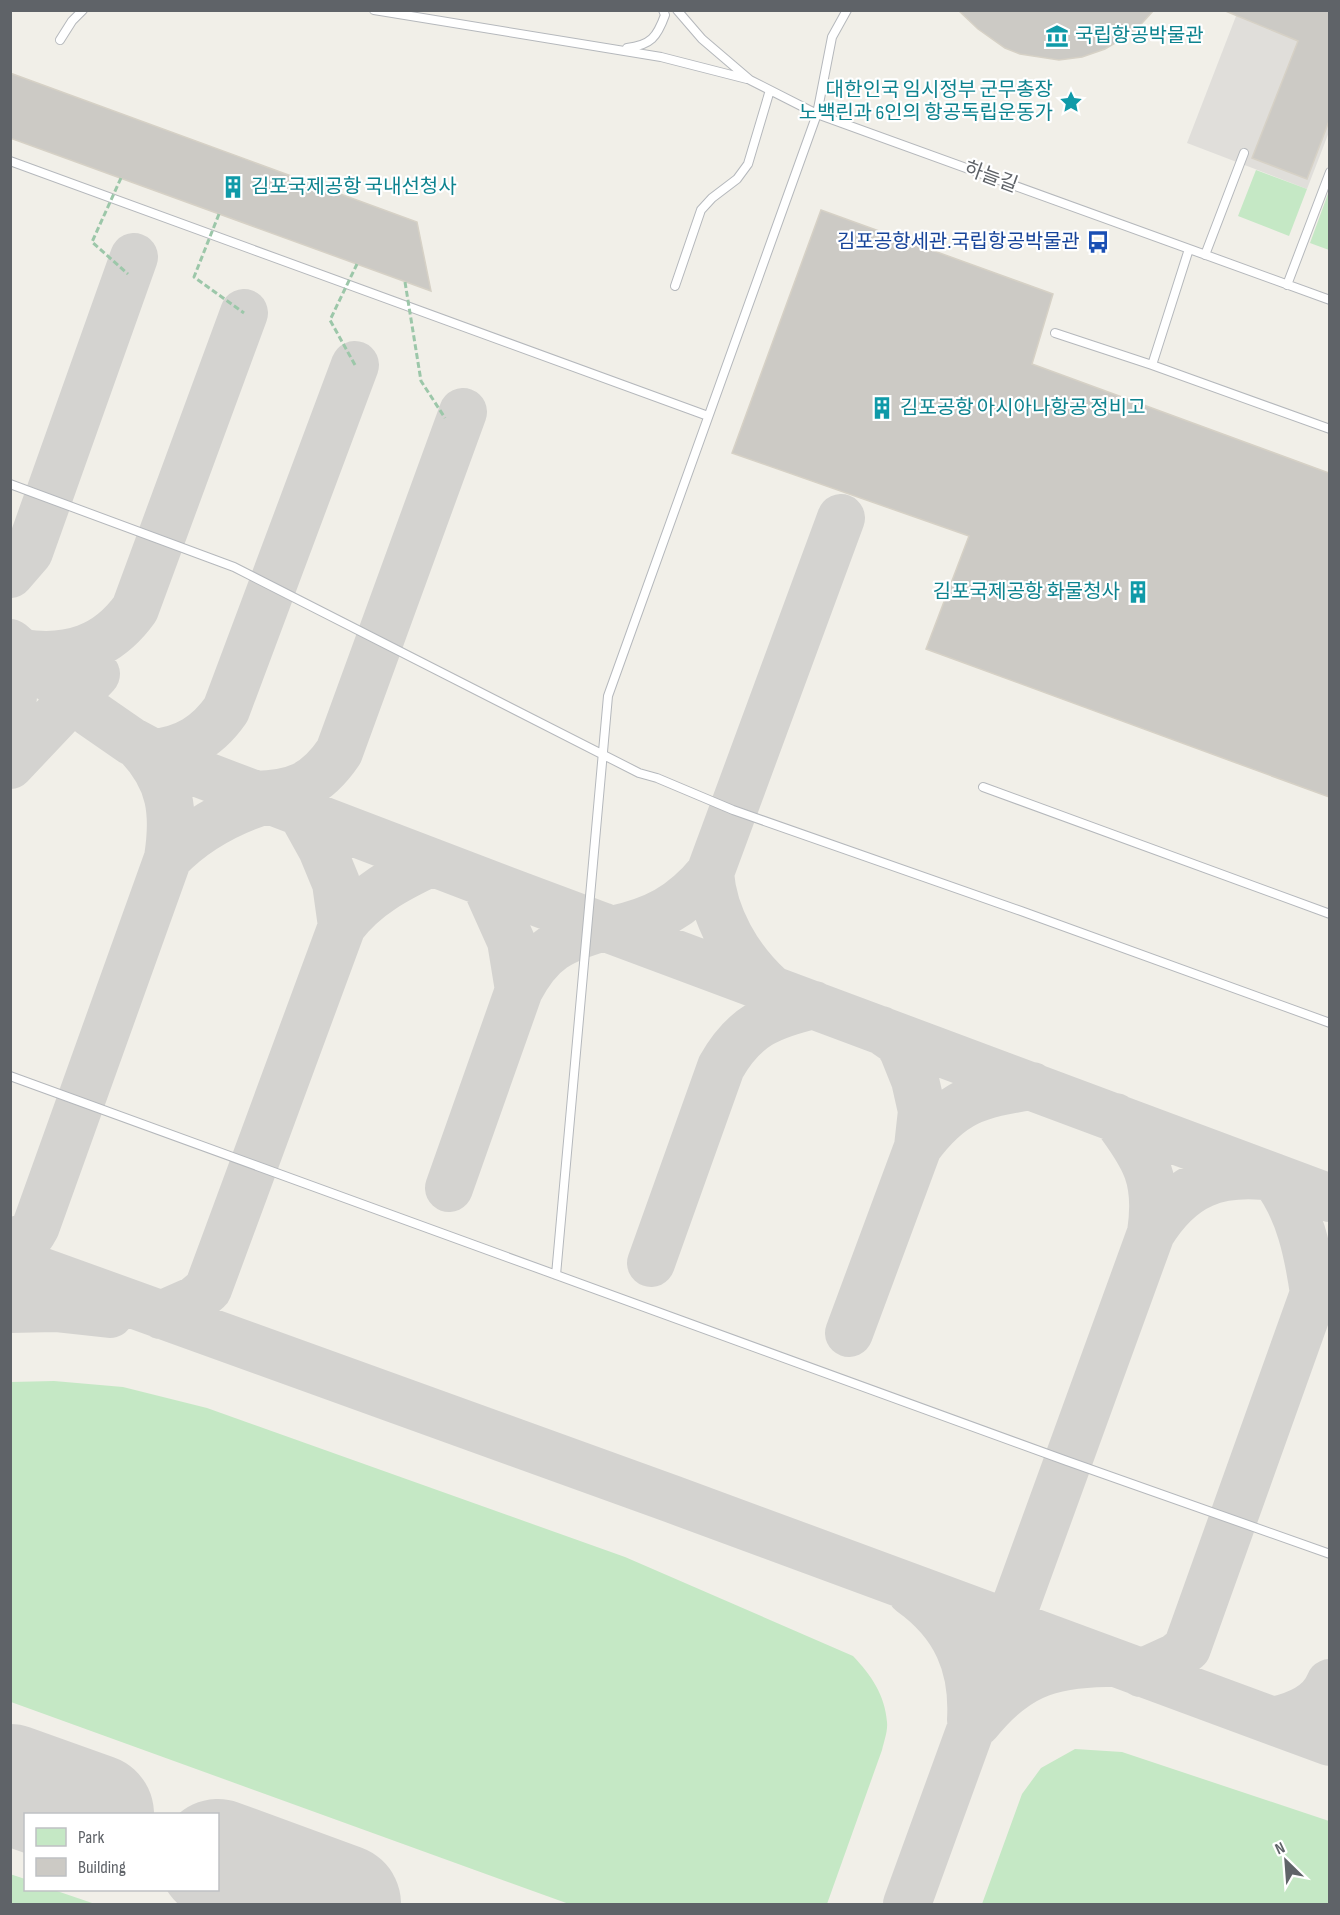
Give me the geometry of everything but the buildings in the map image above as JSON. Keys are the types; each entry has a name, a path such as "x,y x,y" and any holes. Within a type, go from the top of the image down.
{"lane":[{"path":"60,40 72,21 83,10"},
{"path":"374,10 661,57 750,80"},
{"path":"617,49 644,46 659,32 665,15 663,10"},
{"name":"하늘길","path":"677,10 702,39 750,80 817,114 1329,300"},
{"path":"556,1275 609,692 817,114 832,37 847,10"},
{"path":"675,286 701,210 737,178 748,164 770,90"},
{"path":"1205,255 1244,153"},
{"path":"10,161 708,416"},
{"path":"1287,285 1329,172"},
{"path":"1152,365 1189,249"},
{"path":"1054,333 1152,365 1329,429"},
{"path":"10,484 234,567 639,773 657,778 733,810 1021,911 1329,1023"},
{"path":"983,787 1329,914"},
{"path":"10,1076 1329,1554"}],"path":[{"path":"121,178 92,242 129,274"},
{"path":"219,214 194,277 244,313"},
{"path":"355,365 330,320 357,264"},
{"path":"405,282 421,381 445,418"}],"shaded area":[{"path":"1238,11 1329,11 1329,132 1307,189 1187,143"}],"green space":[{"path":"1256,170 1307,189 1289,236 1238,216"},
{"path":"1329,191 1329,250 1310,243"},
{"path":"54,1381 123,1387 207,1408 625,1557 853,1656 871,1678 880,1694 886,1712 887,1729 882,1750 827,1904 569,1904 11,1702 11,1382"},
{"path":"1075,1749 1122,1752 1329,1821 1329,1904 982,1904 1022,1794 1041,1768"},
{"path":"10,1874 24,1879 24,1891 57,1891 95,1904 11,1904"}],"taxiway":[{"path":"10,574 29,552 134,257"},
{"path":"22,653 56,655 86,648 112,633 135,609 244,313"},
{"path":"153,753 175,749 195,740 212,727 226,710 355,365"},
{"path":"255,795 281,793 303,786 322,773 339,752 463,412"},
{"path":"612,930 641,922 666,911 689,895 710,873 841,518"},
{"path":"10,643 92,714 131,741 172,763 518,895 1330,1198"},
{"path":"10,661 14,687 10,724"},
{"path":"10,765 96,674"},
{"path":"139,746 158,772 168,798 171,826 168,858"},
{"path":"10,1245 32,1233 36,1226 168,858 201,830 239,810 266,800"},
{"path":"302,813 322,849 336,883 342,926"},
{"path":"161,1315 195,1300 208,1289 342,926 372,896 432,862"},
{"path":"710,873 716,905 729,936 748,964 770,988"},
{"path":"485,883 511,941 519,990"},
{"path":"449,1188 519,990 527,976 544,955 554,948 575,937 604,927"},
{"path":"651,1263 721,1067 739,1041 760,1024 784,1013 814,1005"},
{"path":"881,1030 897,1041 915,1080 922,1111 918,1147"},
{"path":"849,1333 918,1147 943,1119 968,1102 996,1092 1032,1086"},
{"path":"1115,1117 1135,1145 1148,1170 1153,1198 1151,1233"},
{"path":"907,1904 1151,1233 1175,1202 1203,1184 1219,1178 1236,1176 1274,1177 1283,1190 1302,1232 1314,1293"},
{"path":"10,1260 672,1499 1330,1742"},
{"path":"1141,1673 1176,1657 1187,1648 1314,1293 1330,1273"},
{"path":"10,1309 55,1308 110,1314"},
{"path":"911,1592 940,1618 951,1632 959,1648 969,1682 971,1720"},
{"path":"977,1723 1005,1694 1034,1676 1066,1666 1106,1663"},
{"path":"1273,1721 1307,1709 1321,1698 1330,1683"}],"runway":[{"path":"10,1784 91,1813"},
{"path":"219,1859 341,1904"}],"place":[{"name":"국립항공박물관","path":"1057,36"},
{"name":"대한인국 임시정부 군무총장 노백린과 6인의 항공독립운동가","path":"1071,102"},
{"name":"김포국제공항 국내선청사","path":"233,187"},
{"name":"김포공항세관.국립항공박물관","path":"1098,242"},
{"name":"김포공항 아시아나항공 정비고","path":"882,408"},
{"name":"김포국제공항 화물청사","path":"1138,592"}]}
